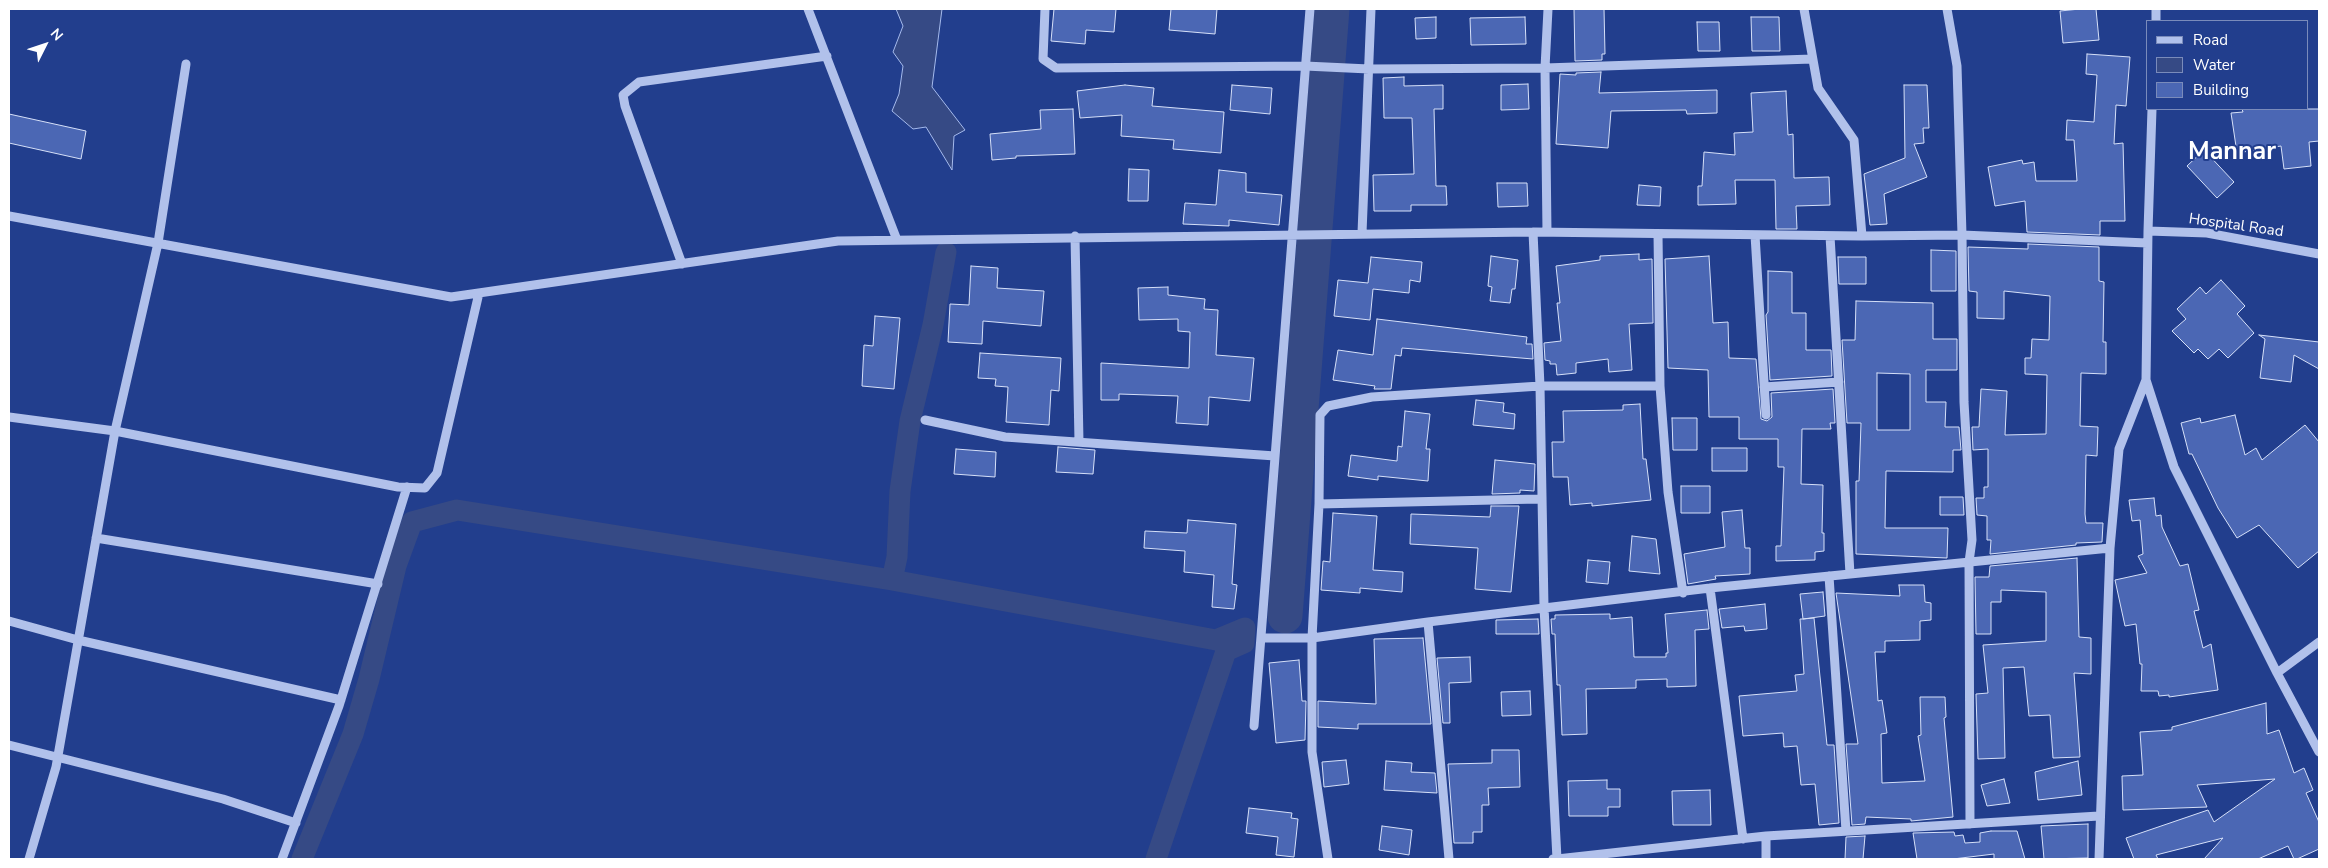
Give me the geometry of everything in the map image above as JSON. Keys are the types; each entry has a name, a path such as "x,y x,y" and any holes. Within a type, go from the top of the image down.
{"street":[{"path":"808,9 897,240"},
{"path":"1045,9 1043,58 1056,68 1306,66 1368,69 1546,68 1812,59"},
{"path":"1254,726 1310,9"},
{"path":"1362,233 1371,9"},
{"path":"1547,232 1546,68 1548,9"},
{"path":"1804,9 1818,88 1854,140 1862,236"},
{"path":"1947,9 1957,66 1964,402 1972,540 1969,562 1970,824"},
{"path":"682,264 625,106 624,95 639,82 827,56"},
{"path":"29,859 58,756 114,431 158,243 186,64"},
{"path":"2152,110 2147,243 2146,380 2174,467 2277,673 2319,752"},
{"path":"9,216 451,297 838,240 1547,232 1830,236 1962,235 2147,243"},
{"name":"Hospital Road","path":"2148,231 2207,233 2319,254"},
{"path":"1533,232 1540,386 1544,607 1558,859"},
{"path":"1658,234 1660,386 1668,492 1683,593"},
{"path":"1755,235 1766,415"},
{"path":"1075,236 1079,442"},
{"path":"1830,236 1850,574"},
{"path":"9,417 114,431 407,487 425,488 437,473 479,293"},
{"path":"2099,859 2099,816 2110,548 2119,449 2146,380"},
{"path":"1764,387 1839,382"},
{"path":"1328,859 1312,752 1312,638 1319,504 1320,415 1328,406 1372,397 1540,386 1660,386"},
{"path":"925,420 1005,437 1275,456"},
{"path":"282,859 341,700 407,487"},
{"path":"1319,504 1538,498 1542,501"},
{"path":"96,538 378,584"},
{"path":"1261,638 1312,638 1544,607 1683,593 1710,588 2110,548"},
{"path":"1829,576 1846,831"},
{"path":"1710,588 1743,839"},
{"path":"9,621 78,640 341,700"},
{"path":"1428,622 1449,859"},
{"path":"2277,673 2319,642"},
{"path":"9,745 223,799 296,823"},
{"path":"1553,859 1626,855 1766,836 2099,816"},
{"path":"1766,836 1766,859"}],"water":[{"path":"896,9 942,9 932,87 965,130 954,136 952,170 926,127 913,129 892,111 899,94 903,66 893,52 903,26"}],"building":[{"path":"1054,9 1116,9 1114,32 1086,30 1085,44 1051,41"},
{"path":"1171,9 1217,9 1215,34 1169,30"},
{"path":"1574,9 1604,9 1605,54 1602,54 1602,60 1575,61"},
{"path":"2096,9 2099,40 2063,43 2060,11"},
{"path":"1436,17 1436,38 1416,39 1415,18"},
{"path":"1525,17 1526,44 1471,45 1470,18"},
{"path":"1751,17 1779,17 1780,51 1752,51"},
{"path":"1697,22 1719,22 1720,51 1698,51"},
{"path":"2087,54 2130,57 2126,106 2116,105 2114,144 2123,143 2125,221 2100,221 2100,235 2027,232 2025,201 1995,206 1988,167 2022,160 2023,164 2034,162 2036,181 2077,181 2074,140 2066,140 2067,120 2094,122 2097,75 2086,74"},
{"path":"1601,72 1599,93 1717,90 1717,113 1687,114 1686,110 1611,111 1608,148 1556,144 1560,74 1576,75 1576,73"},
{"path":"1404,77 1404,86 1443,85 1443,109 1434,109 1436,186 1446,186 1447,205 1411,205 1411,211 1374,211 1373,175 1414,174 1412,118 1384,118 1383,78"},
{"path":"1528,84 1529,109 1501,110 1501,85"},
{"path":"1125,85 1154,88 1152,106 1224,112 1221,153 1173,149 1174,140 1121,136 1122,115 1080,118 1077,91"},
{"path":"1232,85 1272,88 1270,114 1230,110"},
{"path":"1904,85 1927,85 1929,128 1923,128 1924,143 1914,144 1927,177 1884,194 1887,224 1870,225 1864,174 1905,158"},
{"path":"1786,91 1788,135 1793,134 1794,178 1829,177 1830,205 1796,206 1797,229 1776,229 1775,180 1735,180 1736,204 1698,205 1698,186 1702,186 1704,152 1735,155 1734,133 1753,132 1751,93"},
{"path":"1073,109 1075,154 1016,156 1016,158 992,160 990,134 1041,129 1040,110"},
{"path":"2319,109 2319,141 2309,142 2311,166 2284,169 2281,146 2237,153 2231,113 2243,112 2242,110"},
{"path":"9,114 86,131 81,159 9,143"},
{"path":"2204,150 2234,182 2217,198 2187,166"},
{"path":"1129,169 1149,170 1148,201 1128,201"},
{"path":"1219,170 1246,173 1246,192 1282,195 1279,225 1229,220 1229,226 1183,224 1185,203 1216,205"},
{"path":"1497,183 1527,183 1528,206 1498,207"},
{"path":"1639,185 1661,187 1660,206 1637,205"},
{"path":"2028,244 2099,247 2099,281 2104,282 2103,342 2106,342 2106,374 2081,373 2080,426 2098,427 2097,456 2086,455 2085,514 2086,523 2103,523 2102,542 2076,543 2076,545 1990,554 1991,540 1987,540 1987,516 1977,515 1976,498 1984,498 1984,487 1988,487 1988,449 1973,450 1972,427 1979,427 1981,389 2007,391 2005,435 2046,434 2047,375 2025,374 2025,358 2031,358 2032,339 2049,340 2050,296 2004,291 2004,319 1977,318 1977,292 1969,291 1968,247 2028,249"},
{"path":"1931,250 1956,251 1956,291 1931,291"},
{"path":"1639,254 1639,260 1652,259 1653,323 1629,324 1632,370 1609,372 1608,359 1576,363 1576,373 1557,375 1556,364 1550,364 1550,361 1545,360 1544,343 1561,341 1557,303 1560,303 1556,266 1600,260 1600,256"},
{"path":"1491,256 1518,260 1515,289 1512,289 1510,303 1490,301 1492,287 1488,286"},
{"path":"1709,256 1713,323 1728,322 1729,358 1756,359 1761,419 1767,421 1772,417 1771,393 1833,389 1835,423 1830,423 1831,429 1802,429 1801,484 1823,485 1822,533 1824,533 1824,551 1815,552 1815,560 1776,561 1776,546 1781,546 1784,467 1778,467 1778,439 1739,439 1739,417 1709,417 1708,370 1668,368 1665,259"},
{"path":"1371,257 1422,262 1420,282 1410,280 1409,293 1373,289 1370,320 1334,316 1338,280 1368,283"},
{"path":"1838,257 1866,257 1866,284 1839,284"},
{"path":"971,266 998,268 997,288 1044,291 1041,326 983,321 982,344 948,342 950,304 969,305"},
{"path":"1768,271 1792,272 1792,313 1806,313 1806,350 1831,350 1832,376 1770,380 1766,315 1768,312"},
{"path":"2221,280 2245,306 2237,314 2254,333 2228,358 2219,349 2208,359 2198,349 2194,353 2172,331 2186,319 2177,309 2200,287 2206,294"},
{"path":"1168,287 1168,295 1205,299 1204,309 1218,310 1216,355 1254,358 1250,401 1209,397 1208,425 1176,423 1178,396 1119,394 1119,400 1101,400 1101,363 1189,368 1190,332 1178,331 1178,319 1139,320 1138,288"},
{"path":"1856,301 1933,303 1933,339 1957,339 1957,370 1926,370 1926,402 1946,402 1945,427 1959,427 1961,450 1953,450 1953,472 1886,471 1885,528 1948,528 1947,558 1856,554 1856,481 1859,481 1861,423 1847,423 1842,340 1855,340","holes":["1877,373 1910,374 1910,430 1877,430"]},
{"path":"875,316 900,318 894,389 862,386 864,345 873,346"},
{"path":"1377,319 1527,337 1526,344 1532,344 1533,359 1402,348 1401,356 1395,355 1391,389 1374,389 1375,386 1333,380 1338,350 1373,355"},
{"path":"2259,335 2319,342 2319,369 2294,355 2291,382 2260,378 2265,339"},
{"path":"980,353 1061,358 1059,391 1051,390 1049,425 1006,422 1008,387 995,386 996,379 978,378"},
{"path":"1476,400 1504,403 1503,412 1515,414 1514,429 1473,425"},
{"path":"1640,404 1643,459 1646,459 1651,500 1592,506 1592,503 1570,505 1568,477 1553,477 1552,442 1564,442 1563,411 1623,410 1623,405"},
{"path":"1405,411 1430,414 1426,449 1430,449 1428,481 1378,476 1378,480 1348,476 1351,455 1397,461 1398,446 1402,447"},
{"path":"2235,415 2245,455 2256,448 2262,460 2305,425 2319,442 2319,551 2298,568 2259,525 2237,538 2218,508 2192,454 2189,454 2181,423 2200,418 2201,423"},
{"path":"1672,418 1697,418 1697,450 1673,450"},
{"path":"1058,447 1095,450 1093,474 1056,472"},
{"path":"1712,448 1747,448 1747,471 1712,471"},
{"path":"956,449 996,452 995,477 954,474"},
{"path":"1495,460 1535,464 1534,491 1520,490 1520,493 1492,494"},
{"path":"1681,486 1710,486 1710,513 1681,513"},
{"path":"1940,497 1963,497 1964,515 1940,515"},
{"path":"2154,498 2156,516 2161,515 2162,527 2180,566 2188,564 2199,610 2194,611 2203,648 2211,644 2218,690 2169,697 2169,695 2159,696 2158,691 2141,691 2142,664 2140,664 2136,624 2125,626 2115,580 2147,573 2138,556 2143,554 2140,520 2132,521 2129,500"},
{"path":"1491,506 1519,506 1511,592 1475,589 1478,548 1410,544 1411,514 1490,517"},
{"path":"1742,510 1745,548 1750,548 1750,574 1715,576 1716,579 1688,584 1684,554 1725,547 1722,512"},
{"path":"1333,513 1377,516 1373,570 1403,572 1402,592 1360,588 1360,593 1321,590 1323,561 1330,562"},
{"path":"1188,520 1236,524 1232,584 1237,585 1234,609 1212,607 1214,575 1184,572 1185,551 1144,548 1145,531 1187,533"},
{"path":"1632,536 1656,539 1660,574 1629,571"},
{"path":"2077,558 2079,637 2091,638 2091,674 2074,673 2080,757 2053,758 2050,715 2029,716 2024,667 2003,668 2005,758 1978,759 1976,694 1988,693 1983,645 2046,641 2046,592 2001,590 2001,602 1991,602 1991,634 1976,634 1975,577 1989,577 1990,566"},
{"path":"1588,560 1610,562 1608,584 1586,582"},
{"path":"1899,585 1924,585 1925,602 1931,603 1931,620 1920,621 1920,640 1885,641 1885,652 1875,652 1878,701 1882,700 1887,733 1881,734 1882,783 1925,781 1918,736 1921,735 1920,697 1945,697 1946,717 1944,718 1953,817 1911,821 1911,819 1866,817 1865,824 1852,825 1846,744 1858,744 1836,593 1900,596"},
{"path":"1823,592 1825,616 1803,619 1800,594"},
{"path":"1765,604 1767,629 1745,631 1744,626 1722,628 1719,609"},
{"path":"1707,610 1709,629 1695,630 1696,686 1667,687 1667,679 1636,680 1636,688 1586,689 1587,734 1562,735 1560,685 1557,685 1555,634 1552,634 1551,619 1555,619 1555,615 1610,614 1610,619 1632,617 1634,657 1666,657 1666,653 1668,653 1665,614"},
{"path":"1814,618 1827,745 1834,745 1839,823 1819,825 1815,784 1801,785 1797,746 1784,747 1783,733 1743,736 1739,696 1797,691 1795,675 1804,674 1800,619"},
{"path":"1538,619 1539,634 1496,634 1496,620"},
{"path":"1423,638 1431,724 1358,724 1358,729 1318,727 1318,701 1376,704 1374,639"},
{"path":"1470,657 1471,682 1449,683 1450,723 1443,723 1437,658"},
{"path":"1299,660 1302,701 1306,701 1305,740 1276,743 1269,663"},
{"path":"1530,691 1531,715 1502,716 1501,692"},
{"path":"2266,703 2267,734 2279,730 2294,773 2304,768 2313,790 2306,793 2319,822 2319,849 2297,859 2294,859 2288,846 2258,859 2204,859 2223,838 2156,855 2158,859 2134,859 2126,838 2208,810 2214,822 2275,779 2197,785 2207,807 2123,810 2122,776 2143,775 2140,732 2172,730 2172,727"},
{"path":"1492,750 1519,750 1520,787 1488,788 1489,805 1482,805 1482,832 1473,832 1473,843 1454,843 1448,764 1492,763"},
{"path":"1346,760 1349,784 1324,787 1322,762"},
{"path":"1386,761 1412,763 1411,772 1435,773 1437,793 1384,790"},
{"path":"2078,761 2082,795 2038,800 2035,772"},
{"path":"2004,779 2010,803 1987,806 1981,785"},
{"path":"1607,780 1607,789 1620,789 1620,807 1608,807 1608,816 1569,816 1568,781"},
{"path":"1710,790 1711,825 1673,825 1672,791"},
{"path":"1249,808 1292,813 1291,818 1298,819 1294,857 1276,855 1278,837 1246,833"},
{"path":"2088,824 2088,858 2044,859 2041,826"},
{"path":"1382,826 1412,830 1409,855 1379,850"},
{"path":"2017,831 2025,859 1994,859 1994,854 1953,859 1917,859 1913,833 1954,832 1955,836 1963,835 1965,843 1980,842 1980,833"},
{"path":"1865,836 1863,859 1845,859 1846,837"}],"waterway":[{"path":"1285,616 1332,9"},
{"path":"946,252 933,325 910,421 900,491 897,557 892,580 1216,640 1245,628 1244,643 1226,651 1156,859"},
{"path":"302,859 353,734 369,679 396,566 412,522 457,510 892,580"}],"district":[{"name":"Mannar","path":"2232,153"}]}
